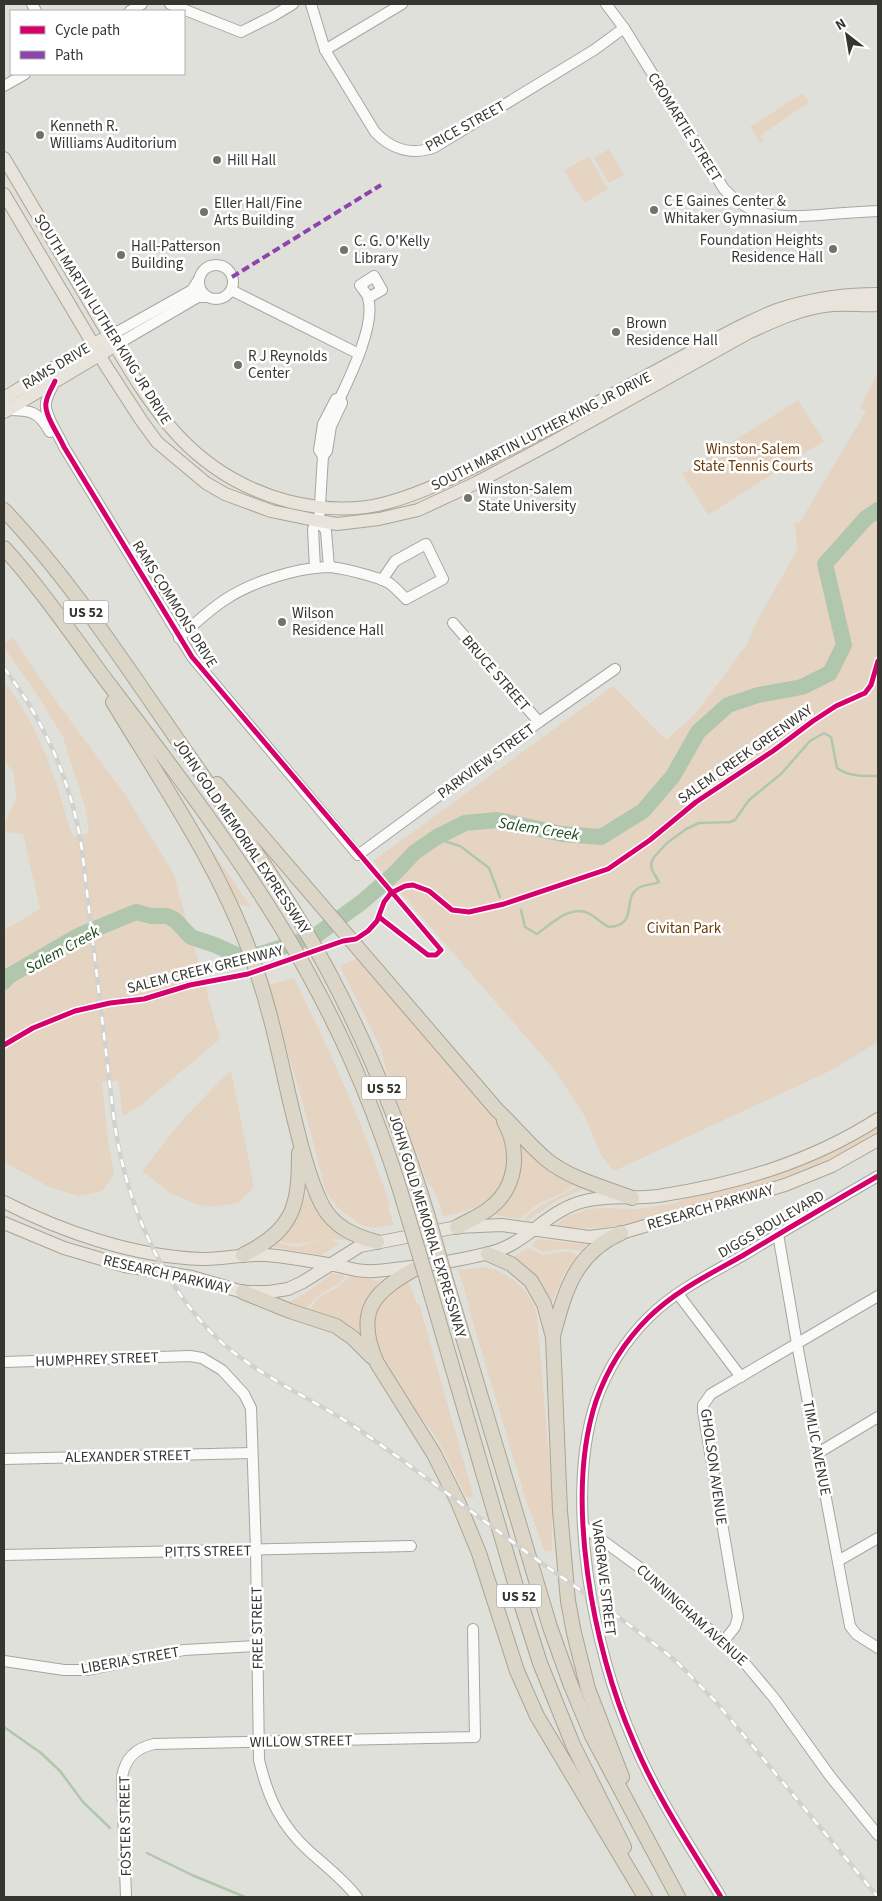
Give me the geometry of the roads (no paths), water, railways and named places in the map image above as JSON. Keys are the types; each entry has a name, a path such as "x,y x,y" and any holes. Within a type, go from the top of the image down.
{"highway":[{"name":"JOHN GOLD MEMORIAL EXPRESSWAY","path":"4,510 70,589 162,718 289,904 325,965 362,1037 408,1153 560,1656 592,1736 678,1897"},
{"name":"JOHN GOLD MEMORIAL EXPRESSWAY","path":"4,548 30,579 146,733 271,909 307,970 342,1038 390,1159 514,1582 540,1663 573,1745 650,1897"},
{"path":"80,645 209,862 233,910 259,980 271,1020 300,1142 326,1213 338,1225 350,1233 377,1242"},
{"path":"162,718 260,835 497,1110 555,1166 581,1179 632,1198"},
{"path":"457,1227 492,1206 503,1195 511,1180 514,1148 509,1131 497,1110"},
{"path":"243,1255 274,1236 283,1226 292,1210 298,1191 300,1142"},
{"path":"553,1337 566,1291 578,1268 598,1246 621,1233"},
{"path":"488,1254 511,1264 531,1281 544,1304 553,1337 561,1542 574,1632 588,1689 597,1715 650,1844"},
{"path":"420,1266 389,1284 372,1304 367,1331 371,1350 377,1363 434,1454 458,1502 479,1553 517,1671 537,1716 645,1897"},
{"path":"243,1292 290,1311 336,1326 353,1338 377,1363"}],"main road":[{"name":"SOUTH MARTIN LUTHER KING JR DRIVE","path":"4,158 113,341 164,419 179,437 202,460 240,484 266,495 299,504 356,509 384,504 420,493 546,431 703,345 768,314 811,300 846,294 878,294"},
{"name":"SOUTH MARTIN LUTHER KING JR DRIVE","path":"4,194 96,349 137,415 157,442 206,483 225,494 271,511 337,524 379,519 418,510 476,483 553,442 771,322 824,306 878,305"},
{"name":"RAMS DRIVE","path":"5,407 96,349 113,341"},
{"name":"RAMS DRIVE","path":"5,407 55,381 96,349"},
{"name":"RESEARCH PARKWAY","path":"4,1202 70,1231 129,1248 158,1254 202,1259 243,1255 272,1256 367,1271 420,1266 488,1254 511,1246 561,1210 575,1204 600,1199 668,1194 756,1175 824,1149 878,1119"},
{"name":"RESEARCH PARKWAY","path":"4,1223 64,1248 125,1266 199,1279 243,1292 269,1292 288,1289 304,1282 351,1251 377,1242 457,1227 502,1225 589,1237 621,1233 785,1185 832,1166 878,1140"}],"street":[{"path":"170,4 241,32 293,4"},
{"name":"PRICE STREET","path":"311,4 325,50 375,132 385,142 406,151 427,150 600,46 624,28"},
{"path":"325,50 402,4"},
{"name":"CROMARTIE STREET","path":"606,4 624,28 724,189 741,204 765,214 781,217 878,211"},
{"path":"4,86 23,75"},
{"path":"214,265 223,266 228,269 232,277 231,290 221,298 198,298 113,341 192,290 207,267 214,265"},
{"path":"199,278 200,289 207,297"},
{"path":"231,290 359,354"},
{"path":"315,568 314,529 319,521 323,456 319,450 323,424 332,415 336,400 340,398 359,354 367,328 368,298"},
{"path":"55,381 46,399 46,406 64,448"},
{"path":"5,407 29,411 38,415 54,438 64,448"},
{"name":"RAMS COMMONS DRIVE","path":"64,448 179,638 208,678 358,855"},
{"path":"319,521 326,531 329,567"},
{"path":"179,638 226,599 254,584 315,568 329,567 382,580 390,584 406,599 443,579 426,544 395,561 382,580"},
{"name":"BRUCE STREET","path":"453,623 540,722"},
{"name":"PARKVIEW STREET","path":"358,855 615,669"},
{"name":"DIGGS BOULEVARD","path":"678,1294 878,1176"},
{"name":"TIMLIC AVENUE","path":"778,1234 850,1626 856,1634 878,1648"},
{"path":"678,1294 741,1377"},
{"name":"VARGRAVE STREET","path":"678,1294 649,1317 632,1336 615,1361 602,1387 592,1414 586,1444 584,1527 590,1590 596,1623 608,1672 624,1721 655,1787 721,1897"},
{"name":"GHOLSON AVENUE","path":"724,1641 735,1627 738,1617 702,1411 703,1404 711,1394 878,1296"},
{"name":"HUMPHREY STREET","path":"4,1362 190,1356"},
{"name":"FREE STREET","path":"190,1356 202,1358 222,1370 234,1382 248,1401 253,1420 252,1453 256,1550 258,1741 259,1760 265,1786 278,1814 303,1845 347,1884 357,1897"},
{"path":"818,1453 878,1417"},
{"name":"ALEXANDER STREET","path":"4,1459 252,1453"},
{"name":"CUNNINGHAM AVENUE","path":"584,1527 638,1567 724,1641 762,1681 830,1776 878,1835"},
{"path":"838,1561 878,1538"},
{"name":"PITTS STREET","path":"4,1555 411,1546"},
{"name":"WILLOW STREET","path":"131,1756 139,1749 154,1744 475,1737 473,1630"},
{"name":"LIBERIA STREET","path":"4,1661 64,1670 88,1670 184,1650 256,1646"},
{"name":"FOSTER STREET","path":"126,1897 122,1777 125,1765 131,1756"}],"waterway":[{"name":"Salem Creek","path":"4,982 9,976 78,936 136,912 151,916 167,916 175,920 191,937 237,955 251,956 264,953 315,936 362,902 393,875 415,852 437,837 465,823 497,820 562,834 601,837 643,811 673,776 698,732 728,705 758,695 802,687 830,673 844,645 825,564 866,518 878,510"},
{"path":"521,910 525,927 537,934 555,920 576,911 590,914 609,927 624,922 629,911 631,899 637,889 659,882 652,870 651,863 667,843 686,829 699,823 730,822 735,820 749,800 781,774 810,741 824,733 831,737 837,768 862,776 878,776"},
{"path":"437,837 460,846 489,868 500,897"},
{"path":"4,1727 41,1753 60,1771 83,1802 110,1828"},
{"path":"147,1853 192,1875 245,1897"}],"railway":[{"path":"4,668 19,689 44,732 55,754 71,801 82,850 114,1120 119,1148 134,1204 145,1231 157,1257 188,1306 223,1344 240,1357 377,1442 677,1662 717,1703 878,1897"}],"place":[{"name":"Kenneth R. Williams Auditorium","path":"40,135"},
{"name":"Hill Hall","path":"217,160"},
{"name":"C E Gaines Center & Whitaker Gymnasium","path":"654,210"},
{"name":"Eller Hall/Fine Arts Building","path":"204,212"},
{"name":"Foundation Heights Residence Hall","path":"833,249"},
{"name":"C. G. O'Kelly Library","path":"344,250"},
{"name":"Hall-Patterson Building","path":"121,255"},
{"name":"Brown Residence Hall","path":"616,332"},
{"name":"R J Reynolds Center","path":"238,365"},
{"name":"Winston-Salem State University","path":"468,498"},
{"name":"Wilson Residence Hall","path":"282,622"}],"park label":[{"name":"Winston-Salem State Tennis Courts","path":"753,458"},
{"name":"Civitan Park","path":"684,928"}]}
